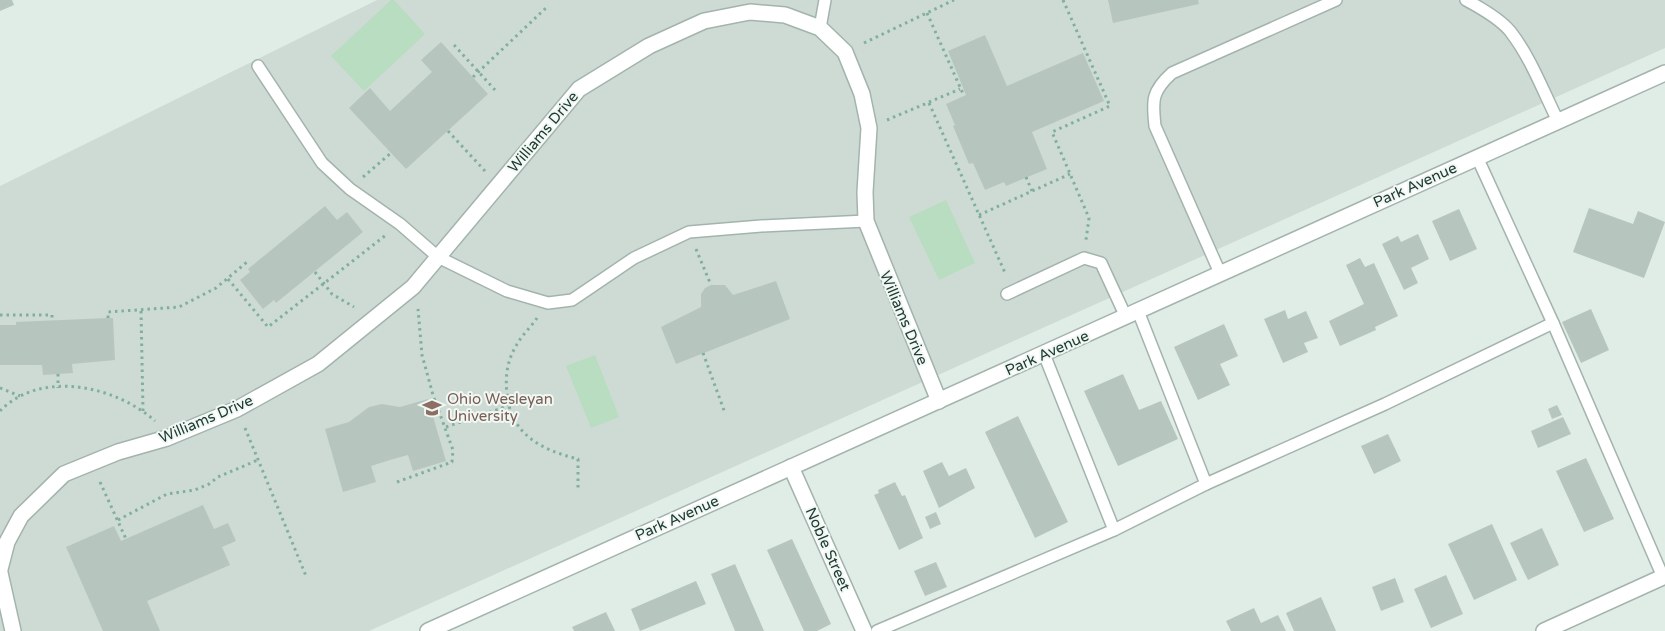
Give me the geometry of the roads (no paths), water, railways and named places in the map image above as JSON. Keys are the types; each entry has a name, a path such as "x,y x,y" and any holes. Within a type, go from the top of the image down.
{"street":[{"name":"Williams Drive","path":"0,569 6,542 21,516 64,474 118,452 167,438 237,410 318,364 373,321 413,287 579,89 649,46 704,21 750,12 785,15 820,28 844,52 862,94 869,128 865,192 866,221 878,256 939,402"},
{"name":"Park Avenue","path":"438,629 791,467 939,402 1220,273 1665,73"},
{"name":"Noble Street","path":"791,467 864,631"},
{"path":"0,573 13,631"},
{"path":"1544,631 1664,576"}],"lane":[{"path":"820,28 826,0"},
{"path":"1220,273 1155,126 1153,103 1158,86 1172,73 1336,0"},
{"path":"1466,0 1483,9 1509,30 1528,61 1558,121"},
{"path":"258,66 322,163 350,189 400,224 438,257 507,290 548,303 572,300 634,258 690,232 760,226 866,221"},
{"path":"1477,157 1553,323 1664,576"},
{"path":"1010,293 1084,258 1101,263 1132,314 1206,484"},
{"path":"877,631 1114,530 1206,484 1385,404 1553,323"},
{"path":"1044,354 1114,530"}],"place":[{"name":"Ohio Wesleyan University","path":"432,408"}]}
